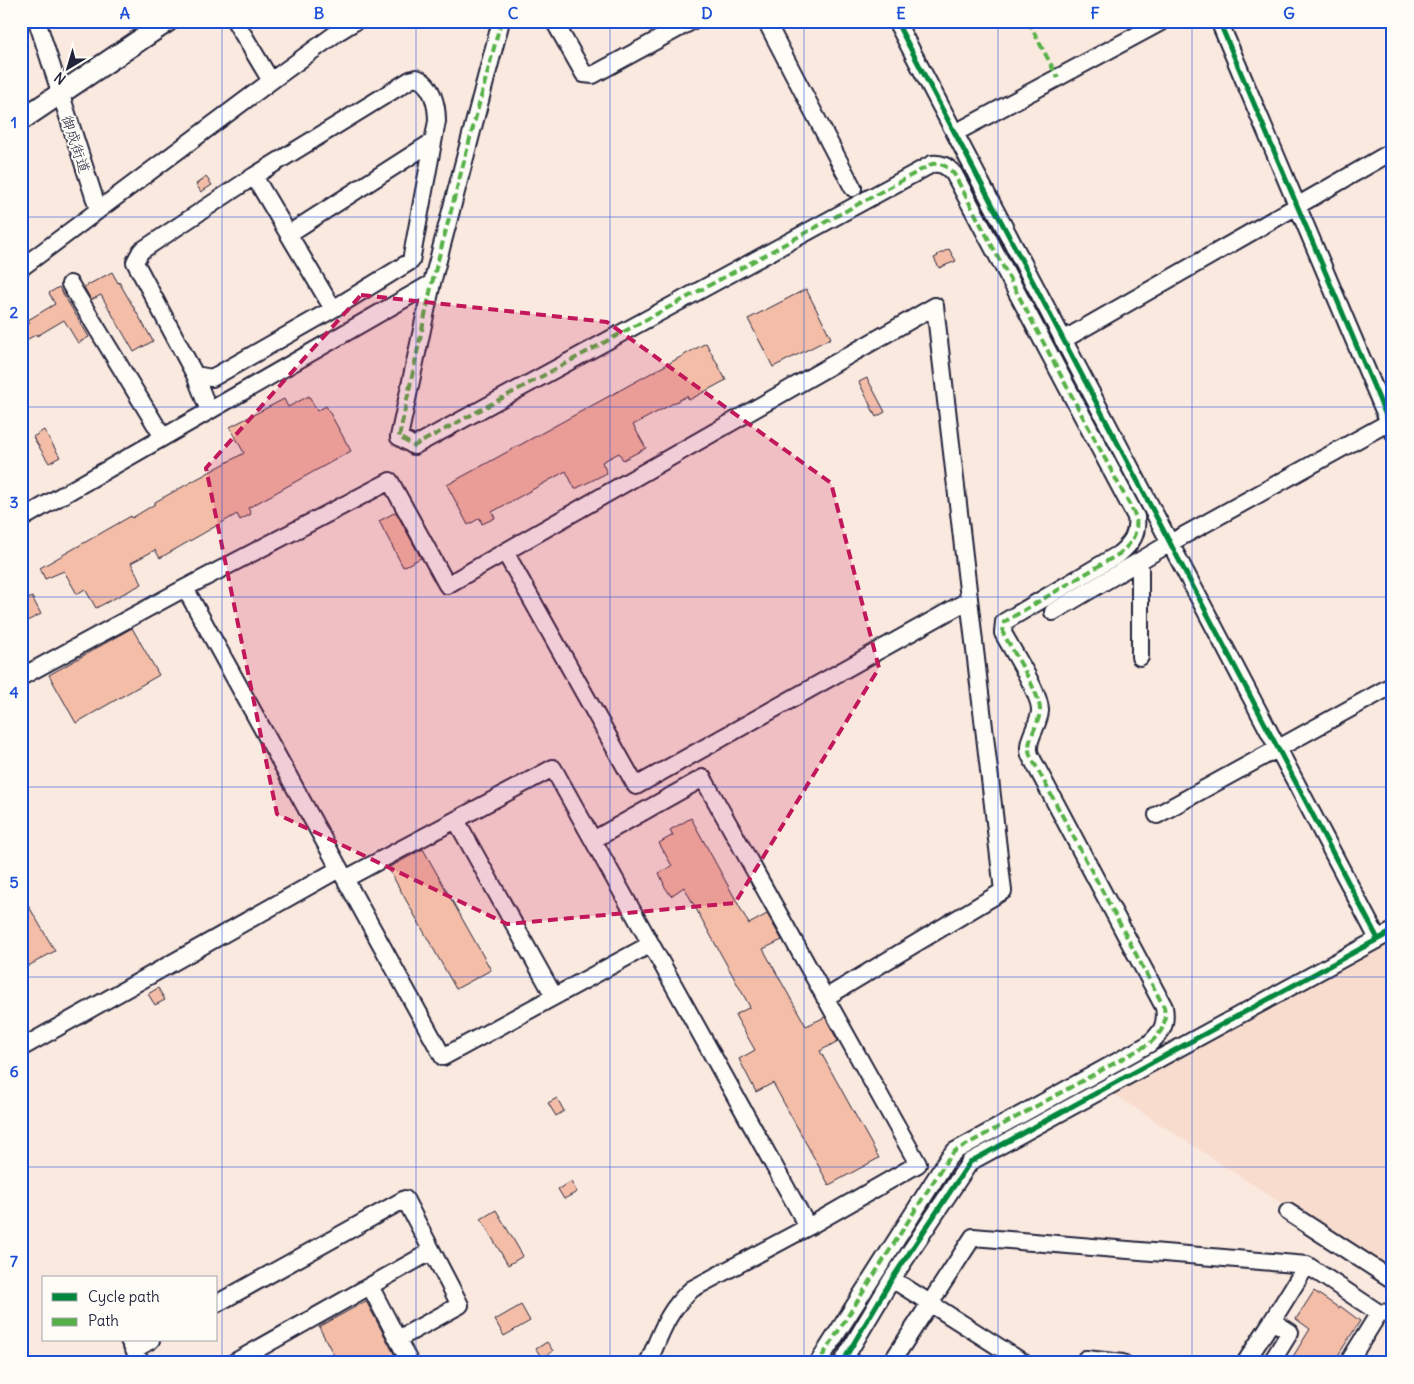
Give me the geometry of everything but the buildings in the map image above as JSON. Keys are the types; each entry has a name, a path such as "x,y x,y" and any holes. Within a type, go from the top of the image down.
{"main road":[{"path":"21,120 157,25"}],"street":[{"name":"御成街道","path":"37,21 98,210"},
{"path":"235,21 271,81"},
{"path":"21,268 271,81 356,21"},
{"path":"501,21 432,283 399,437 414,446 932,164 941,163 954,174 1136,517 1136,532 1134,539 1128,547 1004,622 1003,633 1040,701 1039,718 1028,749 1030,755 1164,1007 1166,1019 1163,1027 1149,1044 955,1151 949,1157 818,1363"},
{"path":"554,21 584,74 593,75 692,21"},
{"path":"766,21 853,188"},
{"path":"896,21 1378,939"},
{"path":"955,133 1163,21"},
{"path":"1053,612 1170,543 1391,424 1219,21"},
{"path":"195,375 212,378 333,309 411,261 437,121 437,107 434,98 421,79 416,78 254,176 141,251 135,262 195,375 209,411"},
{"path":"290,233 432,142"},
{"path":"1063,340 1393,151"},
{"path":"254,176 290,233 333,309"},
{"path":"21,519 432,283"},
{"path":"70,284 163,437"},
{"path":"21,678 185,588 390,481 447,585 935,306 1003,891 825,998"},
{"path":"505,552 636,786 968,600"},
{"path":"1140,562 1140,657"},
{"path":"185,588 443,1057 651,944"},
{"path":"1157,815 1393,685"},
{"path":"21,1048 342,874 456,820 553,768 808,1227"},
{"path":"593,840 703,778 918,1164 808,1227 692,1289 678,1301 668,1316 648,1363"},
{"path":"456,820 554,996"},
{"path":"842,1363 892,1279 970,1162 1393,931"},
{"path":"218,1303 405,1199 460,1305 398,1339"},
{"path":"1288,1212 1393,1280"},
{"path":"891,1363 973,1237 1307,1265 1386,1312 1348,1363"},
{"path":"233,1363 432,1251"},
{"path":"1245,1363 1307,1265"},
{"path":"892,1279 1024,1363"},
{"path":"370,1286 410,1363"},
{"path":"1271,1363 1290,1332 1272,1321"},
{"path":"136,1355 149,1342"},
{"path":"1084,1363 1086,1359 1123,1363"}],"highlighted area":[{"path":"361,295 607,322 831,483 879,668 735,903 507,924 277,814 206,468"}],"shaded area":[{"path":"1393,941 1393,1276 1114,1094"}],"marked path":[{"path":"501,21 432,283 399,437 414,446 932,164 939,164 947,167 954,174 1136,517 1136,528 1133,538 1119,554 1004,622 1003,633 1031,683 1039,703 1039,717 1029,744 1030,755 1164,1007 1164,1023 1157,1036 1149,1044 955,1151 949,1157 818,1363"},
{"path":"1028,21 1058,78"}],"cycle path":[{"path":"896,21 1378,939"},
{"path":"1219,21 1393,432"},
{"path":"842,1363 892,1279 970,1162 1393,931"}]}
